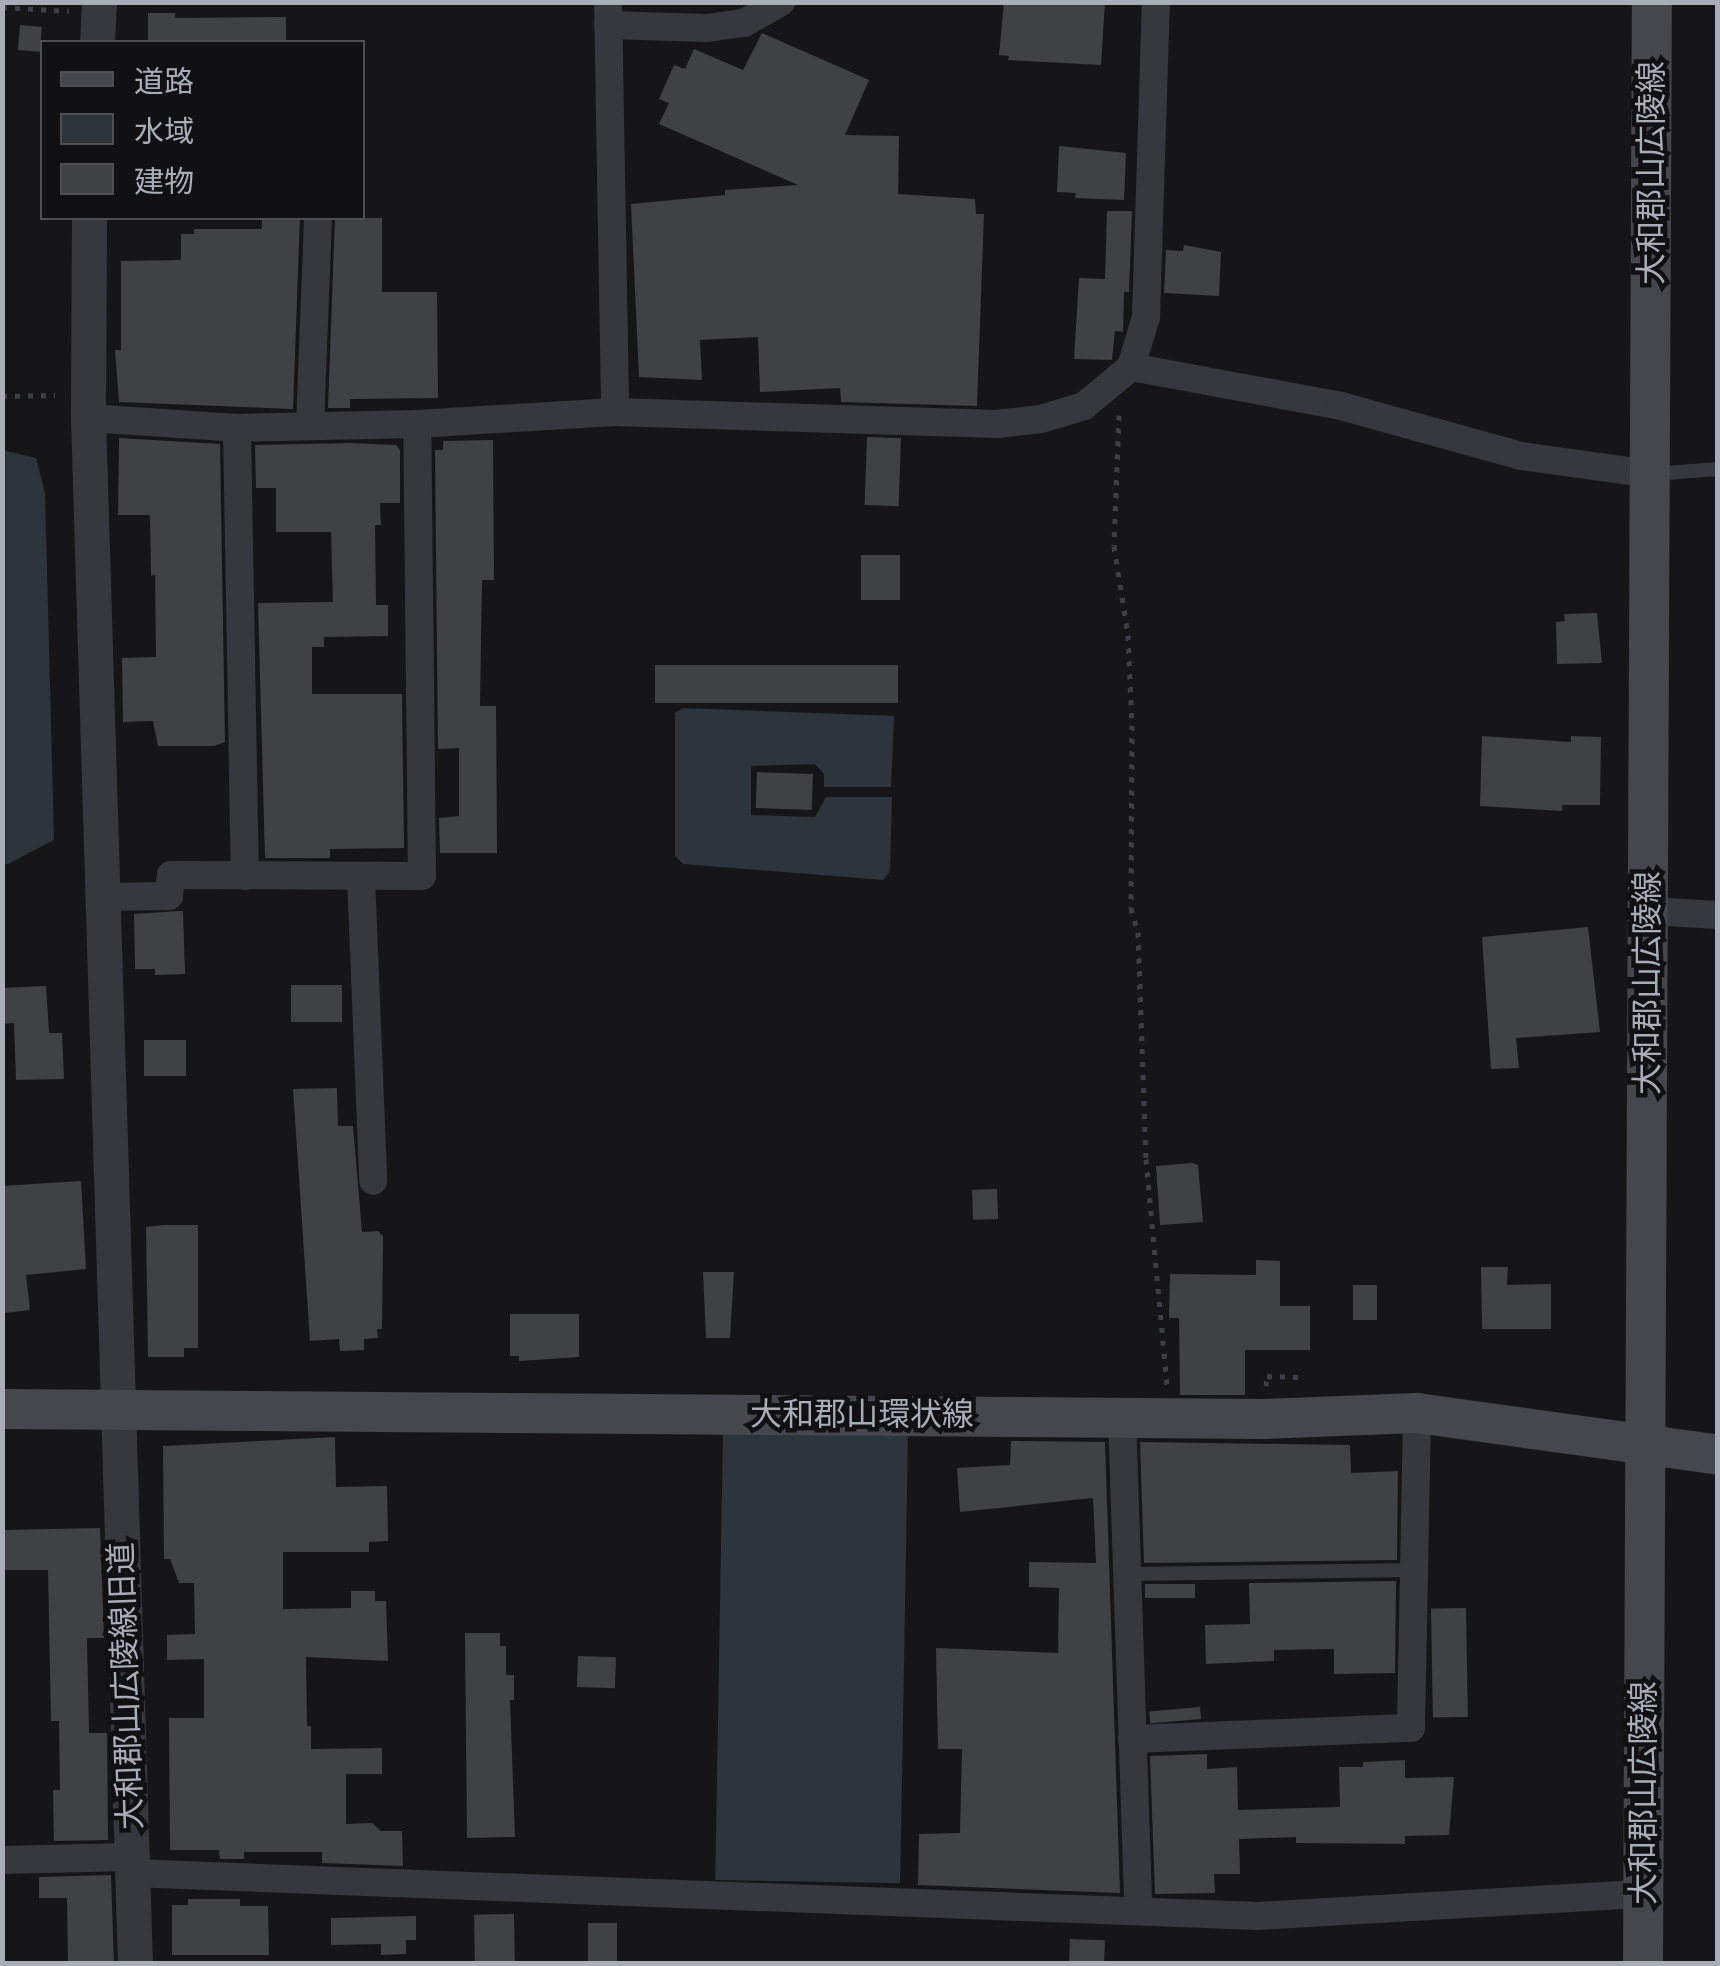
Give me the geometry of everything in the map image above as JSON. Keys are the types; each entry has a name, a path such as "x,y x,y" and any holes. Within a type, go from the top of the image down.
{"main road":[{"name":"大和郡山広陵線","path":"1643,1964 1652,2"},
{"name":"大和郡山環状線","path":"2,1409 1263,1419 1417,1413 1718,1456"}],"street":[{"path":"616,412 608,14 707,28 744,23 781,2"},
{"path":"88,406 236,428 417,424 616,412 996,424 1041,419 1084,406 1126,372 1146,317 1156,2"},
{"name":"大和郡山広陵線旧道","path":"88,220 88,406 135,1964"},
{"path":"310,426 318,220"},
{"path":"1126,372 1342,406 1521,456 1651,474"},
{"path":"104,897 170,896 171,874 422,876 417,424"},
{"path":"236,428 246,876"},
{"path":"361,876 373,1181"},
{"path":"1649,911 1718,914"},
{"path":"1132,1738 1411,1728 1417,1413"},
{"path":"1122,1417 1138,1910"},
{"path":"2,1860 1257,1916 1644,1894"}],"lane":[{"path":"1651,474 1718,469"},
{"path":"1127,1574 1414,1570"}],"path":[{"path":"2,7 98,19"},
{"path":"1126,372 1114,546 1128,635 1132,725 1131,908 1138,932 1146,1159 1170,1416"},
{"path":"2,396 88,406"}],"water":[{"path":"2,450 36,458 45,493 54,840 8,864 2,864"},
{"path":"683,708 894,716 891,787 824,787 824,774 815,764 751,766 751,815 815,817 826,797 892,797 890,871 883,880 683,864 675,856 675,713"},
{"path":"723,1433 908,1436 900,1883 715,1880"}],"building":[{"path":"1004,2 1105,2 1101,65 1008,60 1009,56 999,55"},
{"path":"148,13 175,13 175,18 286,17 286,40 148,40"},
{"path":"20,25 42,27 40,52 18,50"},
{"path":"762,33 869,80 845,135 899,136 898,194 975,199 976,214 984,214 977,406 841,402 840,388 760,392 758,337 700,340 702,380 639,377 631,204 725,195 725,190 798,185 659,124 669,103 659,99 674,65 685,69 694,49 743,70"},
{"path":"1059,146 1126,153 1124,200 1075,198 1076,193 1057,192"},
{"path":"1107,211 1132,211 1129,292 1124,292 1123,332 1115,331 1112,360 1074,359 1079,278 1105,279"},
{"path":"382,218 382,292 437,292 438,398 350,399 350,408 328,408 335,220"},
{"path":"262,220 300,220 293,409 119,402 115,350 121,350 121,261 181,260 181,234 194,234 194,229 262,229"},
{"path":"1184,245 1221,252 1219,296 1164,293 1166,250 1183,251"},
{"path":"867,437 901,438 899,506 865,505"},
{"path":"119,438 220,444 225,742 214,746 158,746 153,721 123,722 122,658 156,657 155,575 151,576 150,515 118,515"},
{"path":"493,440 494,580 482,580 480,706 496,706 497,853 440,853 439,818 459,816 459,748 438,749 435,450 443,450 443,441"},
{"path":"255,445 396,445 400,450 400,503 380,503 381,525 375,525 376,605 388,605 388,636 324,637 324,647 312,647 312,694 402,694 404,848 330,849 330,858 265,858 258,603 333,602 331,532 276,532 276,488 256,488"},
{"path":"861,555 900,555 900,600 861,600"},
{"path":"1597,613 1602,663 1557,664 1556,622 1565,621 1564,614"},
{"path":"655,665 898,665 898,703 655,703"},
{"path":"1482,736 1571,742 1571,736 1601,737 1600,805 1562,805 1562,811 1480,806"},
{"path":"757,772 813,774 812,810 756,808"},
{"path":"183,911 185,974 155,975 155,969 135,969 134,914"},
{"path":"1588,927 1600,1032 1516,1038 1519,1068 1491,1069 1482,937"},
{"path":"291,985 342,985 342,1022 291,1022"},
{"path":"46,986 49,1033 62,1033 64,1079 16,1080 14,1023 2,1024 2,988"},
{"path":"144,1040 186,1040 186,1076 144,1076"},
{"path":"337,1088 338,1126 353,1126 362,1232 378,1231 383,1236 382,1329 377,1329 378,1338 364,1339 364,1350 340,1351 339,1339 310,1341 293,1089"},
{"path":"1198,1165 1203,1222 1160,1225 1156,1166"},
{"path":"81,1181 86,1269 26,1275 30,1310 4,1313 2,1186"},
{"path":"997,1189 998,1219 973,1220 972,1190"},
{"path":"198,1225 198,1348 184,1348 184,1357 148,1357 146,1227"},
{"path":"1256,1260 1280,1261 1280,1306 1310,1306 1310,1350 1245,1350 1245,1395 1180,1395 1179,1318 1169,1318 1170,1274 1256,1275"},
{"path":"1481,1267 1508,1267 1507,1285 1551,1284 1551,1329 1482,1329"},
{"path":"703,1272 734,1272 730,1338 706,1338"},
{"path":"1353,1285 1377,1285 1377,1320 1353,1320"},
{"path":"510,1314 579,1314 579,1357 519,1361 519,1356 510,1356"},
{"path":"335,1437 336,1487 387,1486 388,1541 369,1542 369,1552 283,1552 283,1609 351,1608 351,1591 375,1591 375,1601 386,1601 388,1661 306,1657 307,1726 311,1726 311,1749 382,1748 382,1774 346,1774 346,1824 372,1823 381,1831 402,1831 403,1866 322,1863 322,1852 244,1852 244,1859 220,1859 219,1850 170,1850 169,1718 204,1718 204,1659 167,1660 167,1635 195,1634 194,1583 179,1583 170,1559 164,1559 163,1446"},
{"path":"1011,1441 1105,1442 1120,1893 918,1885 919,1834 960,1833 962,1749 938,1749 936,1648 1058,1653 1059,1588 1029,1587 1029,1562 1096,1563 1093,1498 960,1512 957,1468 1010,1465"},
{"path":"1140,1442 1350,1445 1351,1473 1398,1471 1397,1560 1144,1563"},
{"path":"100,1528 104,1638 87,1638 89,1733 107,1733 108,1840 54,1841 53,1790 60,1790 59,1721 51,1721 48,1570 2,1570 2,1530"},
{"path":"1396,1581 1395,1673 1334,1674 1334,1649 1274,1650 1274,1661 1206,1664 1205,1625 1250,1624 1249,1583"},
{"path":"1145,1584 1195,1584 1195,1598 1145,1598"},
{"path":"1466,1608 1468,1717 1433,1718 1431,1609"},
{"path":"465,1633 500,1633 500,1646 506,1646 506,1675 514,1675 514,1700 510,1700 515,1837 467,1838"},
{"path":"578,1656 616,1657 615,1688 577,1687"},
{"path":"1200,1707 1201,1719 1150,1723 1149,1711"},
{"path":"1207,1754 1207,1769 1237,1767 1238,1810 1340,1807 1339,1767 1405,1760 1405,1778 1454,1777 1449,1835 1405,1836 1405,1844 1296,1843 1296,1837 1239,1839 1240,1874 1214,1874 1215,1893 1155,1894 1150,1756"},
{"path":"111,1875 114,1964 68,1964 67,1898 39,1898 39,1877"},
{"path":"188,1899 240,1899 240,1906 268,1906 269,1955 172,1955 172,1905 188,1905"},
{"path":"514,1914 515,1964 475,1964 474,1915"},
{"path":"416,1916 416,1940 406,1940 406,1954 381,1955 381,1944 331,1945 331,1918"},
{"path":"588,1923 617,1923 617,1964 588,1964"},
{"path":"1070,1939 1105,1940 1104,1964 1069,1964"}]}
